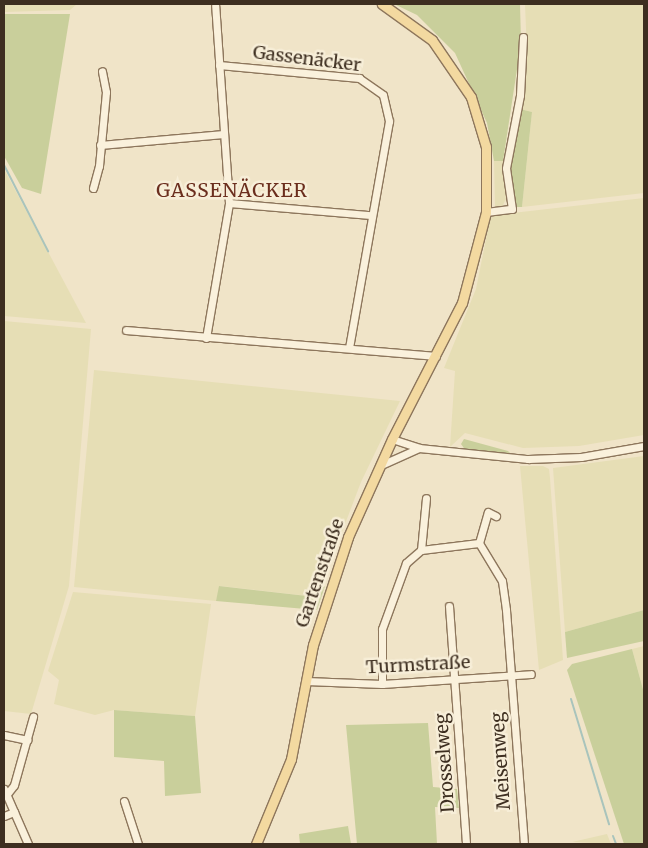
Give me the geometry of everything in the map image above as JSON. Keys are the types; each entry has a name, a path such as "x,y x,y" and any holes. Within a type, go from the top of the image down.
{"main road":[{"name":"Gartenstraße","path":"256,844 291,759 306,681 348,537 392,439 452,326 470,281 486,212 486,147 471,97 432,40 382,4"}],"street":[{"path":"206,338 230,202 215,5"},
{"path":"486,212 512,209 506,168 520,94 523,37"},
{"name":"Gassenäcker","path":"219,65 359,78 372,84 383,95 389,122 370,215 350,347"},
{"path":"93,188 106,92 102,71"},
{"path":"100,145 224,134"},
{"path":"230,202 370,215"},
{"path":"126,330 206,338 350,347 436,356"},
{"path":"392,439 418,448 550,459 644,446"},
{"path":"379,467 418,448"},
{"path":"421,550 422,504 426,498"},
{"path":"382,684 382,629 406,563 421,550 479,544 488,512 496,516"},
{"name":"Meisenweg","path":"479,544 502,581 524,844"},
{"name":"Drosselweg","path":"450,606 453,679 466,844"},
{"name":"Turmstraße","path":"306,681 382,684 531,674"},
{"path":"28,844 5,792 14,786 33,717"},
{"path":"4,735 26,740"},
{"path":"124,801 138,844"},
{"path":"4,816 14,812"}],"shaded area":[{"path":"4,4 77,4 70,10 4,12"},
{"path":"525,4 644,4 644,193 522,207 532,112 520,109 527,54"},
{"path":"494,161 503,161 506,199 502,207 495,208"},
{"path":"4,169 86,323 4,316"},
{"path":"644,198 644,435 579,446 523,448 465,433 450,447 455,371 444,368 476,289 490,219 495,215"},
{"path":"4,321 91,329 69,586 31,714 4,711"},
{"path":"94,370 400,401 361,482 320,590 308,596 220,586 216,601 74,587"},
{"path":"644,456 644,610 565,632 553,468"},
{"path":"520,466 543,466 549,469 550,478 563,660 539,670"},
{"path":"73,592 211,604 195,716 114,710 95,715 54,704 59,680 48,671"},
{"path":"644,646 644,693 632,649"},
{"path":"607,834 611,844 572,842"}],"green space":[{"path":"394,4 520,4 521,43 503,161 494,161 487,123 455,53 417,15"},
{"path":"4,14 70,14 41,194 22,188 4,156"},
{"path":"520,109 532,112 522,207 517,207 509,178"},
{"path":"464,439 510,453 466,451 461,444"},
{"path":"219,586 307,596 325,586 317,610 216,601"},
{"path":"644,610 644,641 567,658 565,632"},
{"path":"632,649 644,693 644,844 624,844 567,670 572,664"},
{"path":"114,710 195,716 201,793 165,796 164,761 114,757"},
{"path":"428,723 433,787 457,789 459,808 435,807 437,844 357,844 346,725"},
{"path":"348,826 351,844 300,844 299,834"}],"waterway":[{"path":"4,165 48,251"},
{"path":"571,699 609,824"},
{"path":"613,836 616,844"}],"district":[{"name":"GASSENÄCKER","path":"232,191"}]}
